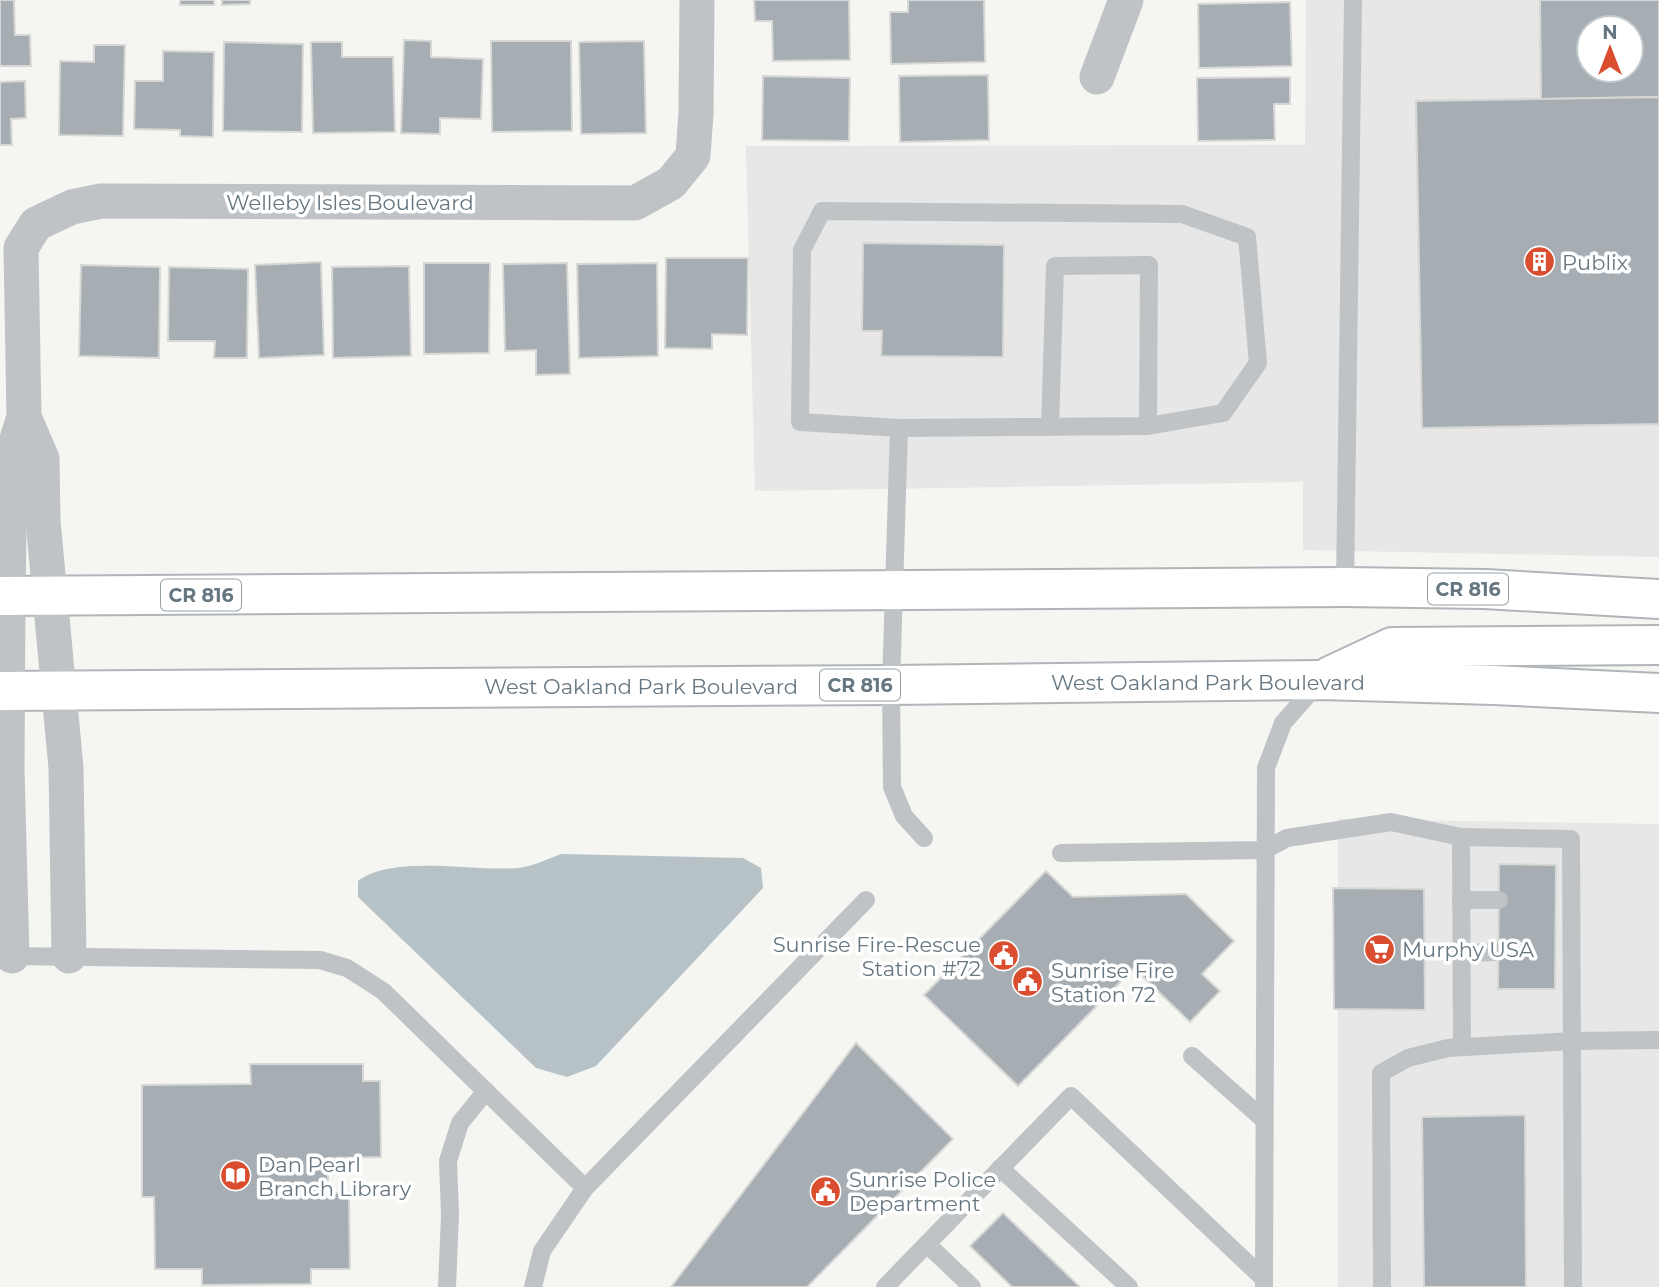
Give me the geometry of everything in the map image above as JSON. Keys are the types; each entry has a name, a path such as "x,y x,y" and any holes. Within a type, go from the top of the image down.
{"main road":[{"name":"CR 816","path":"4,596 1345,587 1485,589 1659,599"},
{"path":"1321,680 1392,647 1659,645"},
{"name":"West Oakland Park Boulevard","path":"4,691 1321,680 1659,693"}],"street":[{"name":"Welleby Isles Boulevard","path":"6,956 4,596 10,461 23,417 10,248 36,224 72,207 101,201 635,203 671,183 692,156 696,113 698,0"},
{"path":"1097,77 1126,0"},
{"name":"Welleby Isles Boulevard","path":"23,417 43,459 43,520 66,768 69,956"}],"lane":[{"path":"1345,587 1353,0"},
{"path":"822,211 1182,214 1247,237 1258,363 1223,413 1148,426 1050,427 899,428 800,422 802,250 822,211"},
{"path":"1050,427 1055,266 1149,265 1148,426"},
{"path":"899,428 891,685 892,787 904,816 924,838"},
{"path":"1264,1283 1266,768 1283,723 1321,680"},
{"path":"1061,853 1265,849 1287,838 1391,822 1461,837 1571,839 1564,900 1564,951 1572,1041 1573,1287"},
{"path":"1461,837 1462,1047"},
{"path":"533,1287 542,1251 585,1188 866,900"},
{"path":"1461,900 1499,900"},
{"path":"1461,953 1498,952"},
{"path":"6,956 320,960 347,968 383,990 585,1188"},
{"path":"1382,1287 1381,1073 1408,1058 1448,1048 1572,1041 1659,1040"},
{"path":"1192,1056 1264,1119"},
{"path":"447,1287 450,1215 448,1161 460,1123 486,1091"},
{"path":"885,1287 1070,1096 1264,1283"},
{"path":"1000,1168 1129,1287"},
{"path":"927,1244 972,1287"}],"shaded area":[{"path":"1306,0 1659,0 1659,557 1303,550 1303,482 755,491 746,146 1305,145"},
{"path":"1338,819 1659,824 1659,1287 1338,1287"},
{"path":"561,854 743,858 761,868 763,888 596,1066 567,1077 536,1068 358,897 358,881 373,873 392,868 519,868"}],"building":[{"path":"0,0 14,0 15,35 30,35 31,66 0,66"},
{"path":"180,0 214,0 214,5 180,5"},
{"path":"222,0 250,0 250,4 222,5"},
{"path":"754,0 849,0 850,60 773,61 772,21 755,21"},
{"path":"908,0 984,0 985,62 891,64 890,12 908,12"},
{"name":"Publix","path":"1540,0 1659,0 1659,424 1422,428 1416,101 1541,99"},
{"path":"1540,0 1659,0 1659,97 1541,99"},
{"path":"1290,2 1292,66 1199,68 1198,4"},
{"path":"404,40 431,41 431,57 483,59 481,119 440,118 440,134 401,133"},
{"path":"491,41 571,41 572,131 492,132"},
{"path":"644,41 646,133 581,134 579,42"},
{"path":"224,42 303,44 302,132 223,131"},
{"path":"311,42 342,42 342,57 393,57 395,132 313,133"},
{"path":"94,45 125,45 123,136 59,135 60,61 94,62"},
{"path":"163,51 214,52 213,137 180,136 180,130 134,129 135,81 163,81"},
{"path":"988,75 989,140 900,142 899,76"},
{"path":"763,76 850,78 849,141 762,140"},
{"path":"1290,77 1290,104 1274,104 1275,140 1198,141 1197,78"},
{"path":"25,81 26,118 11,119 12,145 0,145 0,82"},
{"name":"Publix","path":"1659,97 1659,424 1422,428 1416,101"},
{"path":"863,243 1004,245 1003,357 881,356 882,331 862,331"},
{"path":"666,258 748,258 747,335 712,334 712,349 665,348"},
{"path":"321,262 324,355 259,358 255,265"},
{"path":"424,263 490,263 489,353 424,354"},
{"path":"567,263 570,374 536,375 536,350 505,351 503,264"},
{"path":"657,263 658,356 579,358 577,264"},
{"path":"81,265 160,267 159,358 79,356"},
{"path":"409,266 411,356 333,358 332,267"},
{"path":"169,267 248,269 247,358 214,358 215,341 168,341"},
{"path":"1499,864 1556,865 1555,989 1498,989"},
{"name":"Sunrise Fire Station 72","path":"1046,871 1073,897 1186,894 1234,941 1202,974 1220,991 1190,1022 1134,968 1018,1086 924,995"},
{"name":"Murphy USA","path":"1333,888 1424,889 1425,1010 1334,1009"},
{"path":"856,1043 953,1139 807,1287 671,1287"},
{"name":"Dan Pearl Branch Library","path":"250,1064 363,1064 363,1081 380,1081 381,1157 328,1158 328,1193 349,1193 350,1269 311,1269 311,1284 202,1285 202,1269 155,1269 154,1197 142,1197 142,1085 251,1084"},
{"path":"1525,1115 1526,1287 1424,1287 1422,1117"},
{"path":"1003,1213 1080,1287 1012,1287 970,1246"}],"place":[{"name":"Publix","path":"1539,262"},
{"name":"Murphy USA","path":"1379,949"},
{"name":"Sunrise Fire-Rescue Station #72","path":"1004,956"},
{"name":"Sunrise Fire Station 72","path":"1028,982"},
{"name":"Dan Pearl Branch Library","path":"235,1176"},
{"name":"Sunrise Police Department","path":"826,1191"}]}
